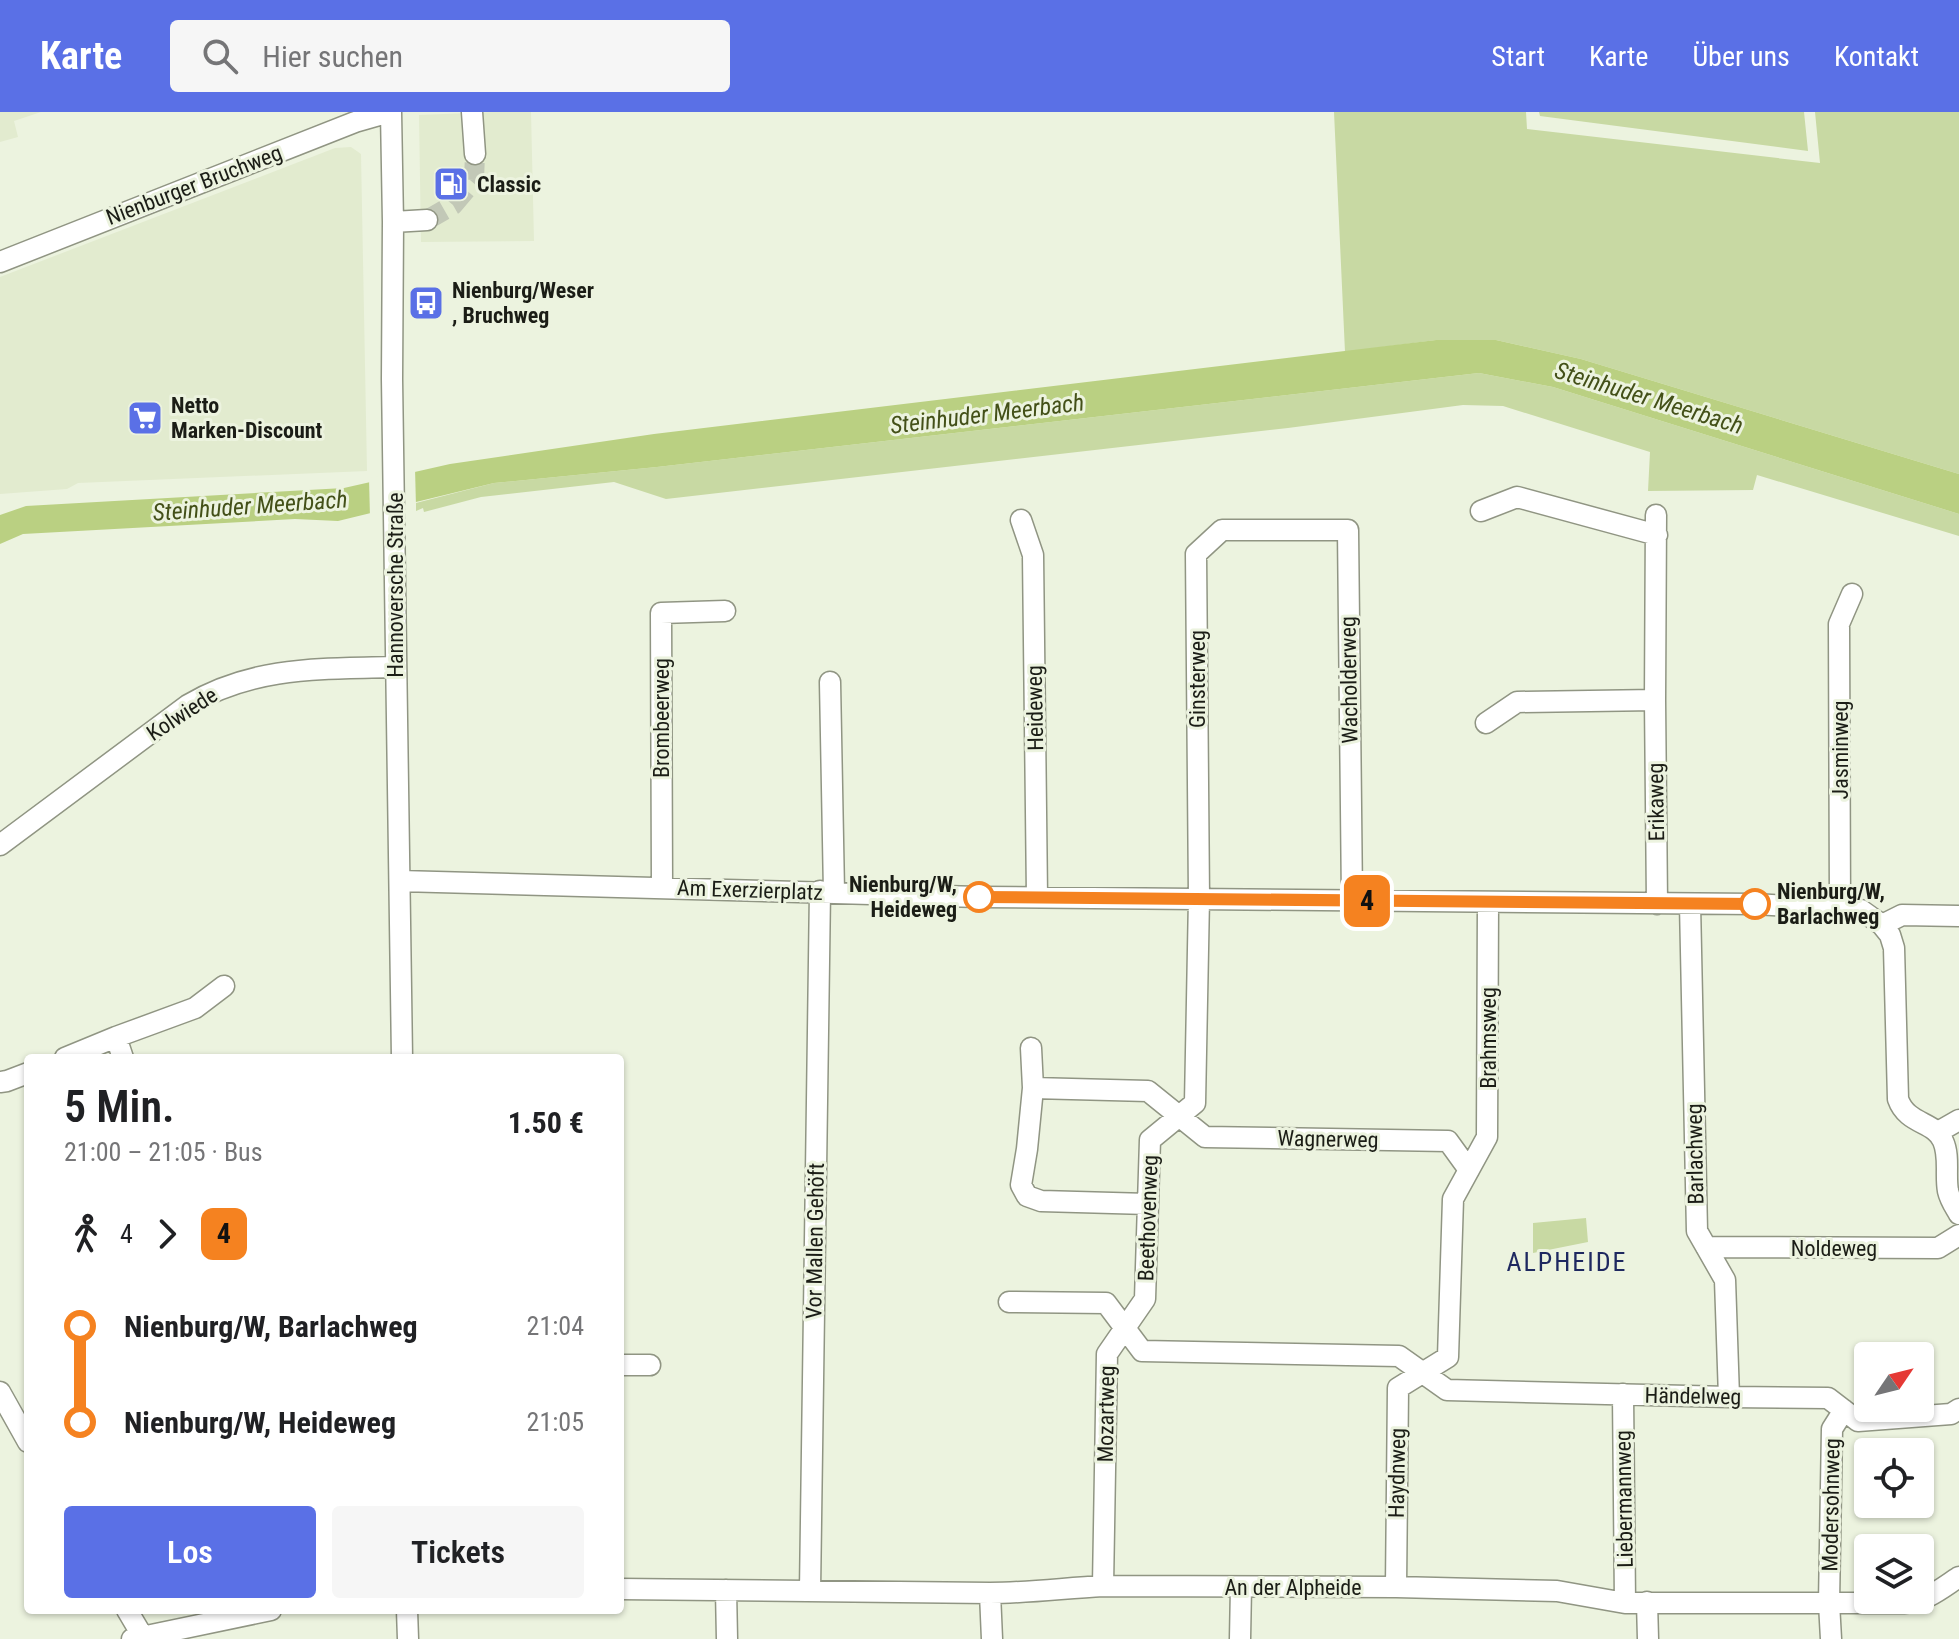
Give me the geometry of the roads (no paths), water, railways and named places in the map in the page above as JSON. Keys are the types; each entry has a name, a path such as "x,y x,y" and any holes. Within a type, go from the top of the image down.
{"street":[{"name":"Hannoversche Straße","path":"390,112 402,1054"},
{"name":"Nienburger Bruchweg","path":"0,262 355,122 390,112"},
{"path":"472,112 475,154"},
{"path":"393,222 427,220"},
{"name":"Erikaweg","path":"1481,511 1517,497 1657,525 1657,904"},
{"name":"Heideweg","path":"1021,520 1033,555 1037,897"},
{"name":"Ginsterweg","path":"1199,898 1196,554 1222,530 1279,529"},
{"name":"Wacholderweg","path":"1279,529 1348,530 1352,900"},
{"name":"Jasminweg","path":"1840,908 1839,624 1852,594"},
{"name":"Brombeerweg","path":"662,887 661,613 725,611"},
{"name":"Kolwiede","path":"0,845 188,705 210,692 249,678 282,672 395,667"},
{"name":"Vor Mallen Gehöft","path":"810,1591 830,682"},
{"path":"1486,723 1517,702 1655,700"},
{"name":"Am Exerzierplatz","path":"400,881 1037,897 1755,904 1861,910 1882,925"},
{"name":"Beethovenweg","path":"1125,1328 1145,1299 1150,1140 1195,1103 1199,898"},
{"name":"Brahmsweg","path":"1469,1170 1487,1137 1488,902"},
{"name":"Barlachweg","path":"1690,904 1697,1231 1725,1280 1729,1397"},
{"path":"1959,916 1902,915 1882,925 1890,935 1894,948 1898,1099 1910,1117 1938,1132 1944,1142 1948,1192 1959,1214"},
{"path":"75,1054 195,1008 224,986"},
{"path":"116,1037 122,1054"},
{"path":"1031,1048 1033,1088 1021,1185 1027,1196 1041,1201 1148,1204"},
{"path":"0,1082 24,1075"},
{"path":"1033,1088 1148,1091 1179,1116"},
{"name":"Wagnerweg","path":"1179,1116 1205,1137 1448,1141 1469,1170"},
{"path":"1938,1132 1959,1120"},
{"path":"1423,1372 1448,1357 1453,1199 1469,1170"},
{"name":"Noldeweg","path":"1706,1247 1938,1248 1959,1235"},
{"path":"1009,1302 1106,1303 1125,1328"},
{"name":"Händelweg","path":"1125,1328 1142,1351 1399,1356 1447,1390 1828,1398 1858,1421 1951,1414 1959,1409"},
{"name":"Mozartweg","path":"1103,1586 1107,1354 1125,1328"},
{"path":"624,1365 650,1365"},
{"name":"Haydnweg","path":"1396,1587 1398,1388 1423,1372"},
{"path":"0,1392 24,1435"},
{"name":"Liebermannweg","path":"1623,1394 1625,1603"},
{"name":"Modersohnweg","path":"1831,1639 1832,1429 1844,1410"},
{"name":"An der Alpheide","path":"624,1589 1023,1593 1103,1586 1396,1587 1557,1591 1625,1603 1829,1603 1912,1602 1928,1597 1959,1577"},
{"path":"1240,1639 1241,1587"},
{"path":"726,1590 727,1639"},
{"path":"990,1593 992,1639"},
{"path":"1647,1602 1648,1639"},
{"path":"128,1614 137,1638 252,1614"},
{"path":"407,1614 408,1639"}],"water":[{"name":"Steinhuder Meerbach","path":"1436,340 1496,340 1581,359 1959,474 1959,514 1553,387 1479,373 494,483 338,521 295,519 23,534 0,544 0,515 26,506 344,488 450,464 654,434"}],"tunnel":[{"path":"427,220 453,205 474,180 475,154"}],"place":[{"name":"Classic","path":"451,184"},
{"name":"Nienburg/Weser , Bruchweg","path":"426,303"},
{"name":"Netto Marken-Discount","path":"145,418"},
{"name":"Nienburg/W, Heideweg","path":"979,897"},
{"name":"Nienburg/W, Barlachweg","path":"1755,904"}],"district":[{"name":"ALPHEIDE","path":"1567,1262"}]}
